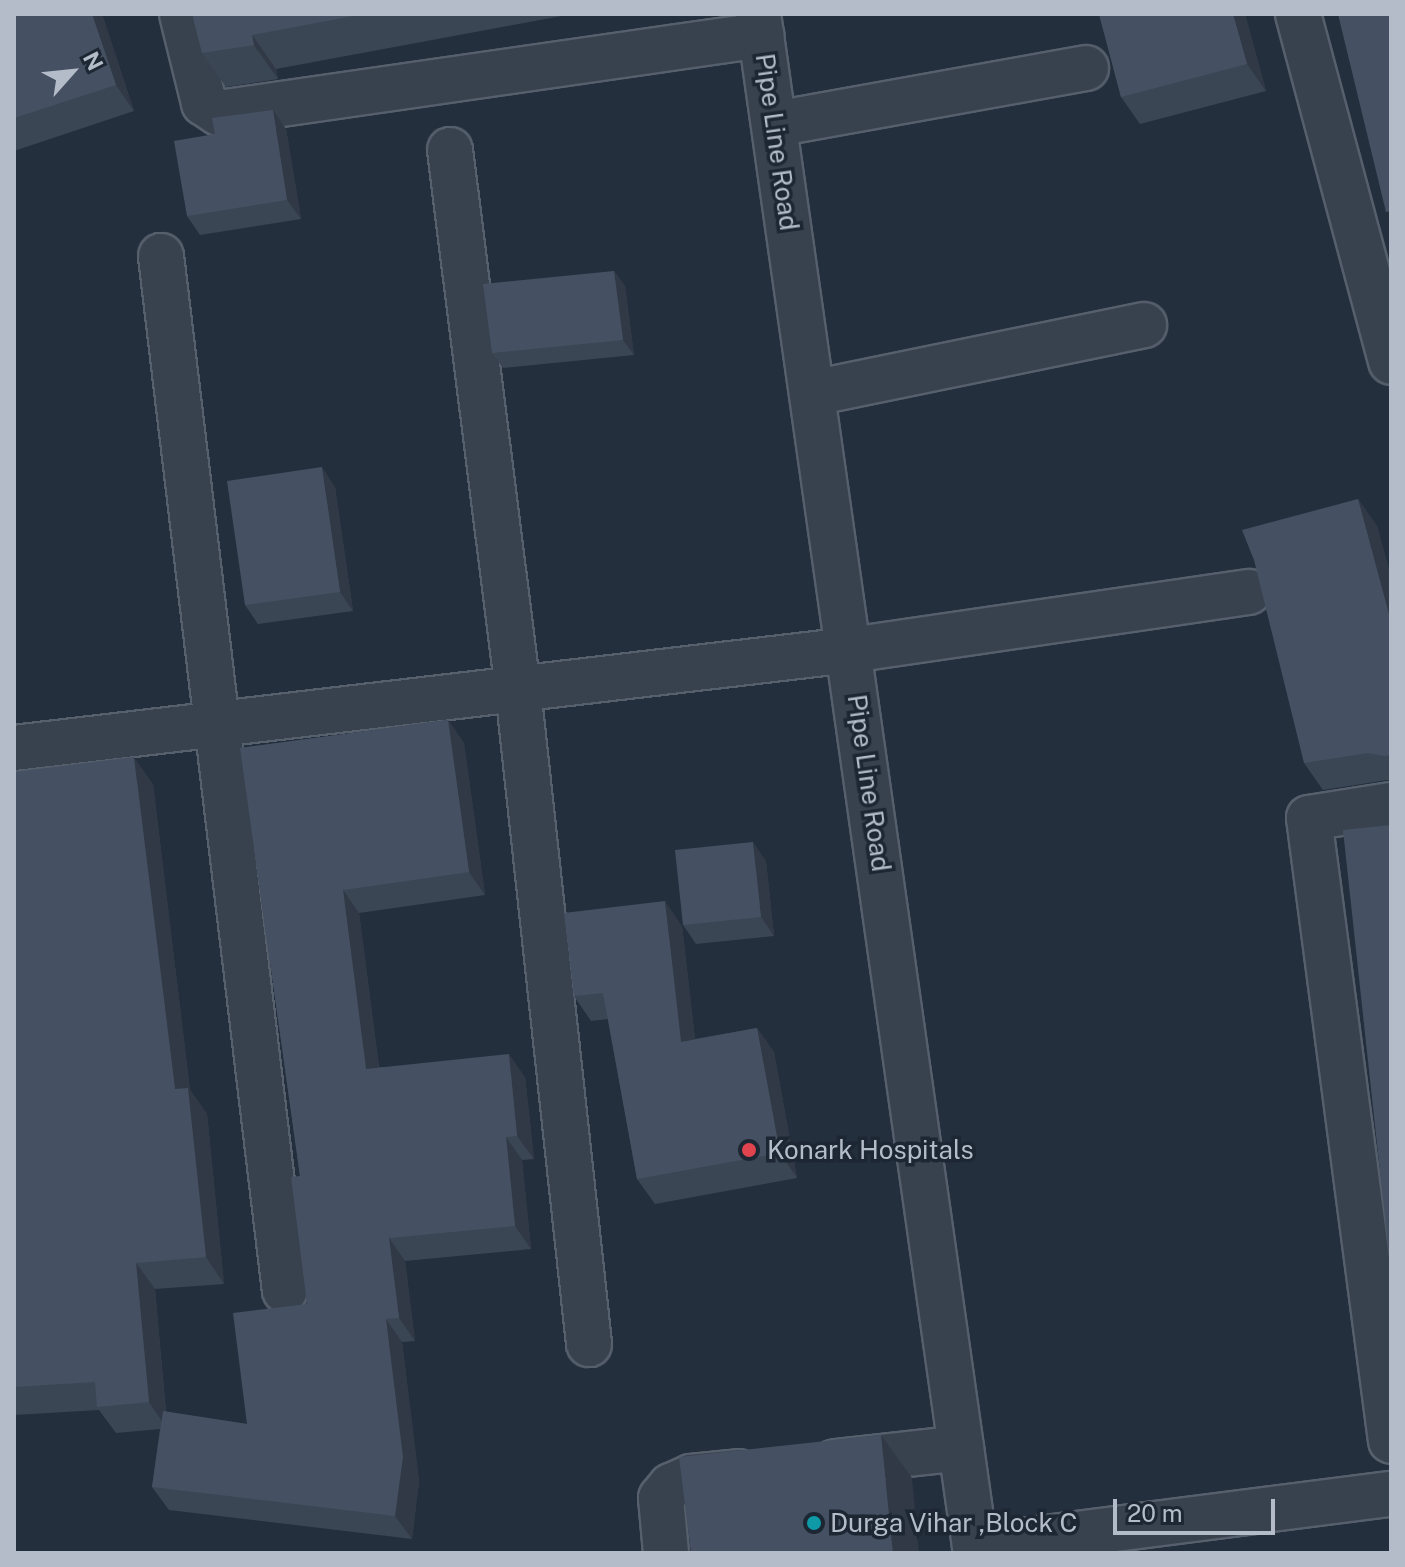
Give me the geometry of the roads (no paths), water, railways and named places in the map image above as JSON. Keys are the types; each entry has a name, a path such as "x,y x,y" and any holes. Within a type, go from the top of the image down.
{"street":[{"path":"182,14 204,103 219,113 670,32 760,25"},
{"path":"1298,14 1391,362"},
{"name":"Pipe Line Road","path":"760,25 976,1550"},
{"path":"775,124 1086,68"},
{"path":"450,150 518,690 589,1344"},
{"path":"161,256 215,727 285,1291"},
{"path":"813,393 1144,325"},
{"path":"14,748 215,727 850,650 1249,592"},
{"path":"1391,805 1309,818 1391,1441"},
{"path":"666,1553 661,1498 671,1486 691,1477 961,1448"},
{"path":"976,1550 1391,1494"}],"place":[{"name":"Konark Hospitals","path":"749,1150"},
{"name":"Durga Vihar ,Block C","path":"814,1523"}]}
